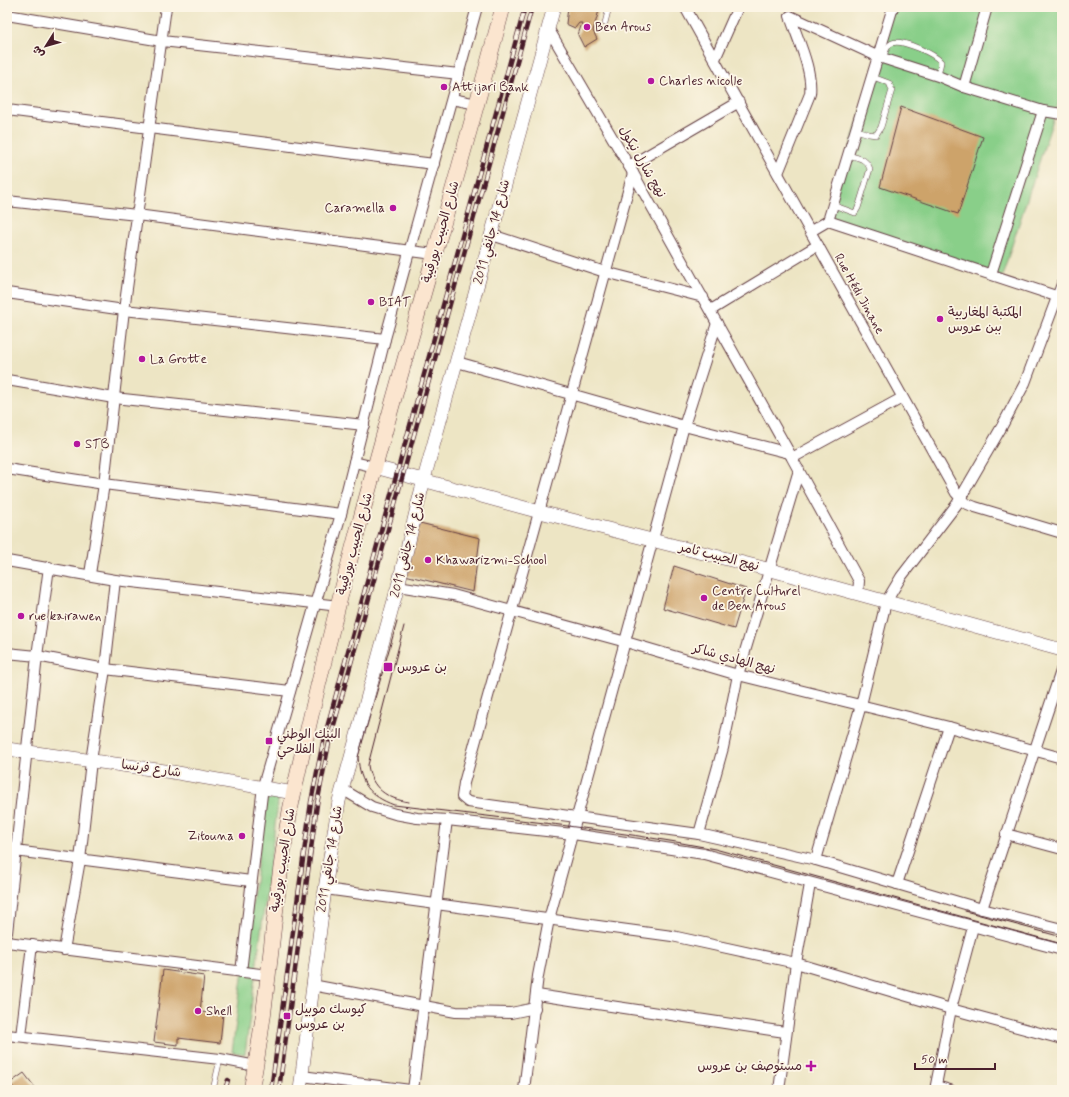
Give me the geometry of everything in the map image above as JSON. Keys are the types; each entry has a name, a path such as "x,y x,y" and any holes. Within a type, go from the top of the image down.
{"main road":[{"name":"شارع الحبيب بورقيبة","path":"251,1090 264,1021 280,871 294,793 315,697 434,254 503,7"}],"street":[{"path":"90,574 104,484 124,310 166,7"},
{"path":"241,972 263,786 340,514 385,339 477,7"},
{"name":"شارع 14 جانفي 2011","path":"300,1090 325,889 342,789 398,586 424,479 554,7"},
{"name":"Rue Hédi Jinane","path":"685,7 811,231 902,398 960,499"},
{"path":"715,59 738,7"},
{"path":"811,231 828,221 873,77 881,58 893,7"},
{"path":"964,87 987,7"},
{"path":"788,11 881,58 938,76 964,87 1043,111 1062,114"},
{"path":"778,173 810,94 811,87 809,74 788,11"},
{"path":"7,15 162,41 459,74"},
{"name":"نهج شارل نيكول","path":"548,28 631,169 799,470 859,581 858,594"},
{"path":"452,99 477,104"},
{"path":"739,102 631,169 605,272 540,512 510,611 464,783 462,797 468,802 490,806 577,816 699,834 816,860 982,909 1062,929"},
{"path":"7,110 434,164"},
{"path":"992,274 1043,111"},
{"path":"7,201 137,215 434,254"},
{"path":"828,221 992,274 1060,298"},
{"path":"492,235 605,272 703,297"},
{"path":"711,310 818,245"},
{"path":"816,860 861,705 886,602 901,577 960,499 1025,383 1060,298 1062,284"},
{"path":"7,293 124,310 385,339"},
{"path":"524,1090 535,1008 550,919 684,426 717,323"},
{"path":"457,362 572,393 791,456 902,398"},
{"path":"7,380 114,398 364,425"},
{"path":"354,462 376,467"},
{"name":"نهج الحبيب ثامر","path":"376,467 540,512 771,570 1062,650"},
{"path":"7,469 104,484 340,514"},
{"path":"699,834 723,748 738,675 771,570 799,470"},
{"path":"960,499 975,507 1062,533"},
{"path":"7,561 90,574 115,580 339,606"},
{"path":"7,933 12,851 28,751 37,656 49,567"},
{"path":"64,950 80,860 91,761 105,668 115,580"},
{"name":"نهج الهادي شاكر","path":"398,586 453,595 626,642 738,675 948,727 1062,758"},
{"path":"7,653 37,656 105,668 290,691"},
{"path":"982,909 1062,668"},
{"path":"898,884 948,727"},
{"name":"شارع فرنسا","path":"7,749 263,786 294,793"},
{"path":"342,789 372,807 395,814 418,818 573,834 704,854 810,884 1062,950"},
{"path":"302,1076 412,1090 447,820"},
{"path":"1006,834 1062,849"},
{"path":"12,851 251,880"},
{"path":"779,1090 796,963 810,884"},
{"path":"325,889 672,936 796,963 951,1009 1062,1039"},
{"path":"950,1090 935,1088 951,1009 973,927"},
{"path":"7,942 268,975"},
{"path":"21,1036 32,945"},
{"path":"312,985 423,1004 456,1012 477,1014 511,1013 535,1008"},
{"path":"537,995 786,1032"},
{"path":"7,1035 220,1059 256,1066"}],"lane":[{"path":"604,23 609,7"},
{"path":"881,58 888,46 894,42 904,44 937,55 941,62 938,76"},
{"path":"856,130 869,134 876,134 881,127 892,90 889,83 873,77"},
{"path":"833,206 855,213 870,169 868,163 864,160 848,155"},
{"path":"213,1090 220,1059"}],"green space":[{"path":"893,7 1062,7 1062,92 1002,276 828,218"},
{"path":"267,793 279,795 245,1054 232,1052"}],"building":[{"name":"Ben Arous","path":"568,7 600,7 593,31 597,39 584,47 578,35 582,23 579,23 575,28 566,24"},
{"path":"901,107 983,137 958,214 880,187"},
{"path":"420,523 480,538 473,592 405,575"},
{"name":"Centre Culturel de Ben Arous","path":"674,566 746,589 734,629 663,608"},
{"path":"163,970 204,976 200,1012 223,1014 220,1043 178,1038 178,1045 154,1042"},
{"path":"24,1073 37,1090 15,1090 10,1083"}],"tram line":[{"path":"397,622 358,757 361,775 364,782 379,798 394,805 596,830 715,849 1062,944"},
{"path":"404,626 368,765 373,780 381,791 394,798 409,802"},
{"path":"965,911 1062,937"}],"railway":[{"path":"271,1090 311,802 323,742 525,7"},
{"path":"279,1090 317,804 329,743 532,7"},
{"path":"225,1090 228,1080"}],"place":[{"name":"Ben Arous","path":"587,27"},
{"name":"Charles nicolle","path":"651,81"},
{"name":"Attijari Bank","path":"444,87"},
{"name":"Caramella","path":"393,208"},
{"name":"BIAT","path":"371,302"},
{"name":"المكتبة المغاربية ببن عروس","path":"940,319"},
{"name":"La Grotte","path":"142,359"},
{"name":"STB","path":"77,444"},
{"name":"Khawarizmi-School","path":"428,560"},
{"name":"Centre Culturel de Ben Arous","path":"704,598"},
{"name":"rue kairawen","path":"21,616"},
{"name":"بن عروس","path":"388,667"},
{"name":"البنك الوطني الفلاحي","path":"269,741"},
{"name":"Zitouna","path":"242,836"},
{"name":"Shell","path":"198,1011"},
{"name":"كيوسك موبيل بن عروس","path":"287,1016"},
{"name":"مستوصف بن عروس","path":"811,1066"}]}
